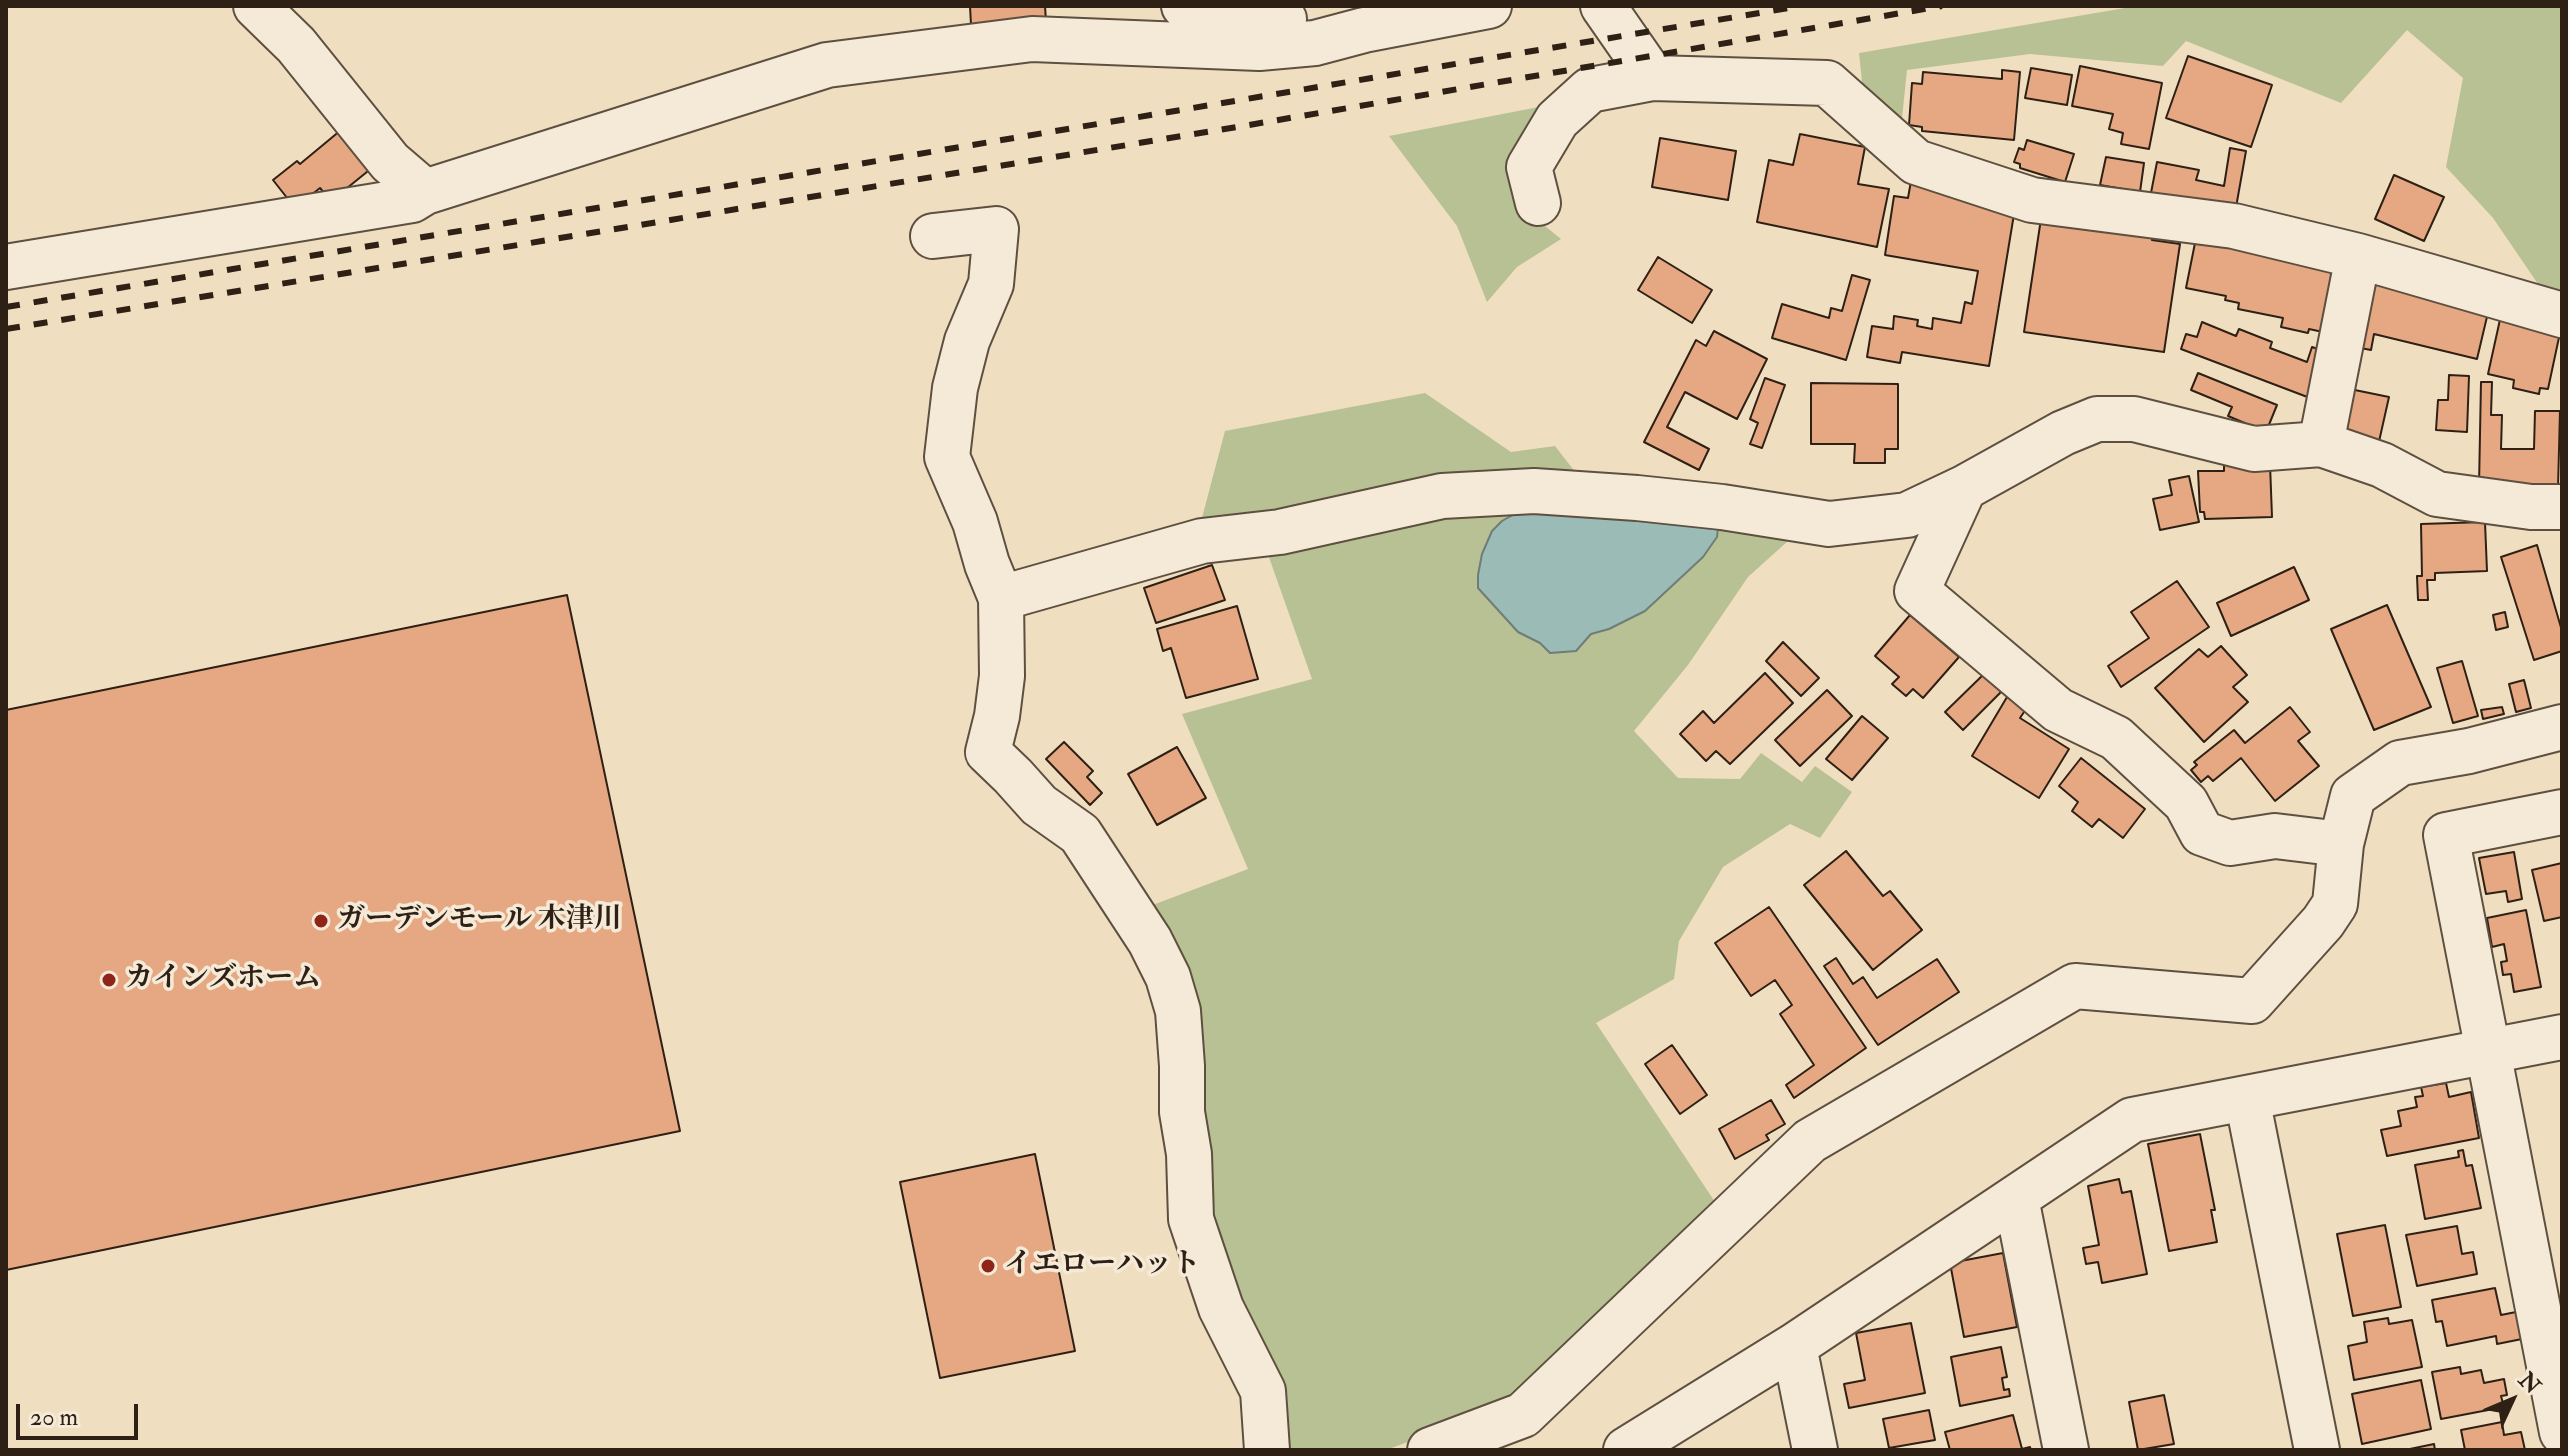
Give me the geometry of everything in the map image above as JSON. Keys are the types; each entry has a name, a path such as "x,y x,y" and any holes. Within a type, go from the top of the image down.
{"street":[{"path":"256,6 296,45 390,162 425,192"},
{"path":"1184,6 1231,17 1316,20 1364,30"},
{"path":"6,267 412,200 425,192 827,65 1032,39 1259,48 1315,43 1364,30 1489,6"},
{"path":"1603,6 1653,78"},
{"path":"1538,203 1529,167 1557,120 1590,90 1653,78 1827,83 1916,162 2032,200 2234,226 2358,256 2562,315"},
{"path":"933,236 996,229 991,284 967,341 955,388 947,457 975,522 1001,598 1002,676 988,752 1039,805 1080,834 1150,941 1168,977 1178,1011 1191,1219 1221,1308 1263,1391 1267,1450"},
{"path":"2321,444 2358,256"},
{"path":"1001,598 1202,541 1280,532 1442,496 1534,491 1637,498 1722,507 1829,524 1907,515 1964,488 2063,433 2097,419 2134,419 2254,449 2321,444 2382,465 2437,494 2531,507 2562,507"},
{"path":"1964,488 1917,591 2058,710 2116,738 2186,803 2202,833 2230,843 2275,836 2341,844"},
{"path":"1430,1450 1523,1415 1810,1141 2075,986 2252,1001 2323,922 2335,904 2341,844 2353,796 2400,763 2469,751 2562,727"},
{"path":"2562,812 2446,835 2562,1432"},
{"path":"1626,1450 1794,1346 2132,1120 2562,1037"},
{"path":"2247,1098 2317,1450"},
{"path":"2016,1198 2066,1450"},
{"path":"1794,1346 1815,1450"}],"green space":[{"path":"2137,6 2562,6 2562,294 2538,284 2493,218 2446,167 2463,78 2407,30 2341,103 2186,41 2163,66 2030,54 1907,70 1901,128 1863,91 1859,53"},
{"path":"1549,105 1530,214 1561,239 1517,267 1487,302 1457,226 1389,136"},
{"path":"1425,393 1511,452 1555,446 1583,482 1199,529 1225,431"},
{"path":"1532,504 1492,531 1482,554 1478,588 1518,632 1547,650 1576,651 1591,634 1609,629 1645,611 1703,557 1717,537 1719,520 1798,532 1748,577 1688,665 1634,731 1678,778 1740,779 1761,753 1802,782 1815,766 1852,792 1820,838 1790,824 1723,867 1679,941 1674,979 1596,1023 1717,1205 1497,1409 1386,1450 1285,1450 1209,1216 1150,906 1248,869 1182,714 1312,679 1265,546"}],"water":[{"path":"1532,504 1719,520 1717,537 1703,557 1645,611 1609,629 1591,634 1576,651 1550,653 1540,643 1518,632 1478,588 1482,554 1492,531 1502,521"}],"building":[{"path":"970,6 1045,6 1046,21 971,25"},
{"path":"2188,56 2272,85 2251,147 2166,118"},
{"path":"2080,66 2162,83 2149,149 2121,144 2123,133 2109,129 2113,114 2072,106"},
{"path":"2031,68 2072,75 2067,105 2025,98"},
{"path":"2002,70 2020,72 2014,140 1922,131 1922,127 1909,125 1912,83 1922,84 1923,72 2002,79"},
{"path":"347,125 378,163 331,201 320,188 295,208 273,180 297,161 300,164"},
{"path":"1800,134 1865,147 1858,184 1889,189 1877,247 1757,222 1769,160 1793,165"},
{"path":"1660,138 1736,151 1728,200 1652,187"},
{"path":"2027,140 2074,154 2065,182 2020,168 2020,164 2014,162 2019,148 2024,150"},
{"path":"2230,148 2246,151 2235,213 2150,198 2157,162 2199,170 2196,180 2224,186"},
{"path":"2106,157 2144,163 2140,192 2100,185"},
{"path":"2394,175 2444,197 2424,241 2375,219"},
{"path":"1911,181 1949,187 1947,196 2015,208 1989,366 1902,352 1900,363 1867,357 1872,326 1893,329 1894,316 1918,320 1917,326 1932,329 1933,318 1961,323 1965,302 1972,304 1978,271 1885,255 1894,196 1908,198"},
{"path":"2042,212 2153,229 2152,240 2180,244 2164,352 2024,332"},
{"path":"2196,238 2342,268 2323,332 2309,329 2308,333 2281,327 2283,318 2238,309 2239,303 2225,300 2226,296 2186,288"},
{"path":"1658,257 1712,290 1692,323 1638,290"},
{"path":"1852,275 1870,280 1846,360 1772,338 1782,304 1829,318 1831,308 1842,311"},
{"path":"2372,276 2490,304 2477,359 2374,334 2371,350 2355,347"},
{"path":"2501,315 2561,328 2548,389 2540,388 2539,394 2513,388 2514,380 2488,374"},
{"path":"2202,322 2236,336 2239,329 2272,342 2270,348 2307,362 2312,347 2327,352 2310,398 2181,349 2186,334 2197,337"},
{"path":"1714,331 1767,359 1737,419 1685,392 1667,427 1709,449 1699,470 1644,442 1696,340 1706,346"},
{"path":"2198,373 2277,405 2266,432 2228,416 2232,407 2191,390"},
{"path":"2449,375 2469,376 2467,432 2436,430 2438,400 2448,400"},
{"path":"1765,378 1785,385 1762,448 1750,444 1758,423 1750,419"},
{"path":"2481,382 2492,382 2491,415 2502,415 2501,449 2534,449 2535,411 2560,411 2558,488 2479,486"},
{"path":"1811,383 1898,384 1898,449 1885,449 1885,463 1854,463 1855,444 1811,444"},
{"path":"2345,388 2389,397 2378,446 2334,435"},
{"path":"2270,464 2272,517 2205,519 2204,512 2200,512 2198,471 2224,471 2224,465"},
{"path":"2189,476 2199,522 2160,530 2153,499 2172,495 2169,480"},
{"path":"2485,522 2487,571 2435,573 2435,580 2427,580 2428,600 2418,600 2417,576 2422,576 2421,524"},
{"path":"2537,545 2562,631 2562,651 2534,660 2501,557"},
{"path":"1212,565 1225,600 1156,623 1144,588"},
{"path":"2294,567 2309,600 2231,636 2217,603"},
{"path":"2177,581 2209,627 2121,687 2108,666 2149,638 2131,612"},
{"name":"ガーデンモール 木津川","path":"567,595 680,1131 6,1270 6,710"},
{"path":"2387,605 2431,707 2374,730 2331,629"},
{"path":"1237,606 1258,679 1186,698 1171,648 1163,651 1157,629"},
{"path":"2505,612 2508,627 2496,630 2493,615"},
{"path":"1910,615 1959,657 1923,698 1913,689 1906,696 1892,684 1899,677 1875,656"},
{"path":"1783,642 1819,678 1801,696 1766,661"},
{"path":"2221,646 2247,675 2233,687 2248,702 2204,742 2155,688 2199,649 2208,657"},
{"path":"2462,661 2478,716 2453,723 2437,668"},
{"path":"1765,673 1793,703 1730,764 1716,751 1706,761 1680,734 1703,711 1714,723"},
{"path":"1985,673 2002,691 1963,730 1945,712"},
{"path":"2524,680 2531,708 2516,712 2509,684"},
{"path":"1827,690 1852,716 1800,766 1775,740"},
{"path":"2007,697 2026,709 2020,718 2069,749 2039,798 1972,756"},
{"path":"2290,707 2310,732 2298,741 2319,766 2275,801 2241,758 2213,781 2208,776 2201,782 2191,770 2197,765 2194,762 2234,730 2245,743"},
{"path":"2502,707 2504,714 2483,719 2481,710"},
{"path":"1862,716 1888,738 1852,780 1826,759"},
{"path":"1064,742 1093,771 1087,777 1102,793 1090,805 1046,759"},
{"path":"1177,747 1206,798 1157,825 1128,774"},
{"path":"2081,758 2145,809 2123,838 2099,819 2092,827 2072,811 2078,802 2059,786"},
{"path":"1846,851 1883,896 1890,891 1922,930 1873,970 1804,885"},
{"path":"2514,852 2522,899 2508,902 2506,891 2486,894 2479,858"},
{"path":"2562,863 2562,917 2544,921 2532,870"},
{"path":"1769,907 1866,1048 1794,1098 1786,1085 1814,1065 1780,1014 1792,1005 1775,980 1751,996 1715,943"},
{"path":"2526,910 2541,987 2514,992 2511,974 2503,975 2501,962 2507,961 2504,944 2492,947 2487,918"},
{"path":"1836,958 1853,984 1863,977 1877,998 1937,959 1959,992 1878,1045 1824,966"},
{"path":"1672,1045 1707,1095 1680,1114 1645,1064"},
{"path":"2446,1083 2449,1097 2471,1092 2479,1138 2387,1156 2381,1130 2401,1126 2398,1111 2417,1107 2415,1097 2423,1096 2421,1087"},
{"path":"1771,1100 1785,1124 1766,1135 1769,1140 1735,1159 1719,1129"},
{"path":"2200,1134 2215,1210 2211,1210 2217,1242 2169,1251 2148,1144"},
{"path":"2463,1150 2466,1166 2472,1165 2481,1208 2425,1219 2415,1165 2459,1157 2458,1151"},
{"name":"イエローハット","path":"1035,1154 1075,1351 940,1378 900,1182"},
{"path":"2119,1179 2122,1193 2131,1191 2147,1274 2102,1283 2098,1262 2086,1264 2083,1248 2099,1245 2088,1186"},
{"path":"2385,1225 2401,1307 2353,1316 2337,1234"},
{"path":"2457,1226 2462,1254 2473,1252 2477,1274 2417,1286 2406,1235"},
{"path":"2003,1253 2017,1327 1964,1337 1950,1263"},
{"path":"2495,1288 2501,1315 2516,1312 2522,1339 2497,1344 2496,1336 2447,1346 2442,1321 2436,1322 2432,1300"},
{"path":"2388,1318 2389,1324 2412,1320 2422,1367 2354,1380 2348,1346 2367,1342 2364,1322"},
{"path":"1911,1323 1925,1393 1849,1408 1844,1384 1865,1380 1856,1333"},
{"path":"2001,1347 2007,1377 2002,1378 2004,1390 2009,1389 2010,1396 1960,1406 1951,1357"},
{"path":"2460,1367 2461,1374 2481,1370 2484,1383 2504,1379 2507,1395 2501,1396 2504,1407 2441,1419 2432,1372"},
{"path":"2421,1380 2431,1429 2362,1444 2352,1394"},
{"path":"2164,1395 2174,1444 2138,1450 2129,1402"},
{"path":"1929,1410 1935,1440 1889,1448 1883,1419"},
{"path":"2013,1415 2022,1449 2030,1447 2031,1450 1950,1450 1945,1432"},
{"path":"2502,1422 2504,1435 2521,1432 2525,1450 2465,1450 2461,1430"},
{"path":"2434,1444 2435,1450 2405,1450"}],"railway":[{"path":"6,307 1801,6"},
{"path":"6,329 1249,125 1942,6"}],"place":[{"name":"ガーデンモール 木津川","path":"321,921"},
{"name":"カインズホーム","path":"109,980"},
{"name":"イエローハット","path":"988,1266"}]}
